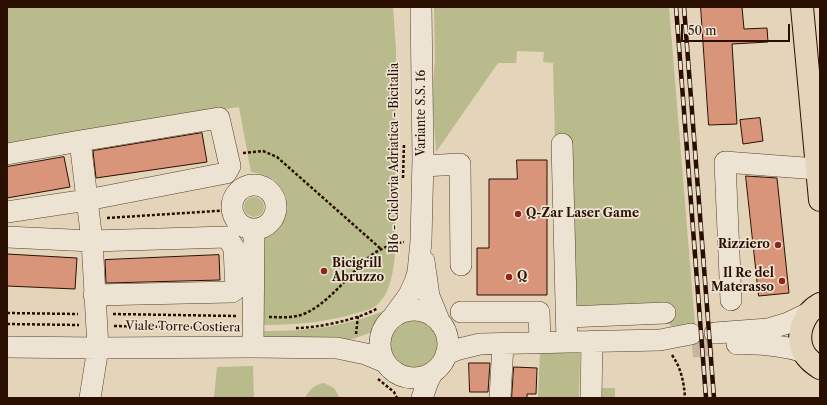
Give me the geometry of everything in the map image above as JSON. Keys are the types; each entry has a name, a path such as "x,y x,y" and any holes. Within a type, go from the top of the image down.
{"main road":[{"path":"802,7 820,200"},
{"path":"817,305 803,322 800,332 804,352 811,362 820,368"}],"street":[{"name":"Variante S.S. 16","path":"421,7 422,218 425,271 429,296 442,326"},
{"path":"7,154 219,118 230,166 226,173 88,210 7,212"},
{"path":"80,141 92,241 98,348 90,398"},
{"path":"562,144 567,342"},
{"path":"731,300 725,162 817,169"},
{"path":"422,166 460,164 461,265"},
{"path":"253,185 260,186 272,194 277,207 276,214 268,226 254,230 239,224 233,215 232,210 235,196 246,187 253,185"},
{"name":"Variante S.S. 16","path":"387,316 410,295 415,282 419,265 422,218"},
{"path":"253,347 254,230"},
{"path":"7,237 92,241 227,237 234,248 236,289 232,292 95,311"},
{"path":"804,352 769,344 716,339 768,329 788,323 817,305"},
{"path":"433,372 423,377 412,378 402,376 392,370 385,362 381,354 380,345 387,316 413,310 423,312 433,316 450,334 457,338 480,344"},
{"path":"461,312 539,312 540,342"},
{"path":"566,318 665,313"},
{"name":"Viale Torre Costiera","path":"7,347 337,348 350,346 363,341 387,316"},
{"path":"422,398 428,381 433,372 441,364 446,354 447,341 442,326"},
{"path":"446,354 480,344 692,340"},
{"path":"591,398 592,341"},
{"path":"500,398 503,344"},
{"name":"Viale Torre Costiera","path":"337,348 366,354 385,362"},
{"path":"402,376 416,398"}],"path":[{"name":"BI6 - Ciclovia Adriatica - Bicitalia","path":"403,183 404,135"},
{"path":"227,155 263,151 277,157 380,249"},
{"path":"88,210 232,210"},
{"name":"BI6 - Ciclovia Adriatica - Bicitalia","path":"404,235 404,248"},
{"path":"7,313 95,311 297,316 312,311 380,249 388,245 404,242"},
{"name":"Viale Torre Costiera","path":"7,324 95,311 222,328"},
{"path":"292,328 319,326 373,311 387,316"},
{"path":"355,338 358,316"},
{"path":"660,340 676,361 683,379 685,398"}],"green space":[{"path":"7,7 393,7 396,49 395,255 391,280 383,298 377,305 369,310 332,319 284,325 259,325 260,239 269,235 282,224 286,217 287,200 284,192 275,181 266,176 251,172 239,107 7,144"},
{"path":"434,7 669,7 695,325 670,326 667,302 575,306 555,141 553,63 543,62 544,52 517,51 516,63 498,63 436,152 432,92 435,61"},
{"path":"250,197 258,197 264,203 264,211 258,217 250,217 244,211 244,203"},
{"path":"386,310 383,318 372,332 353,339 260,342 259,331 292,331 324,327 355,321"},
{"path":"409,317 419,317 429,321 437,329 441,339 441,349 437,359 429,367 419,371 409,371 399,367 391,359 387,349 387,339 391,329 399,321"},
{"path":"540,351 580,351 579,398 538,398"},
{"path":"253,366 254,398 214,398 217,367"},
{"path":"324,383 334,388 340,398 305,398 313,388"},
{"path":"596,388 615,388 615,398 596,398"}],"building":[{"path":"701,7 742,7 744,29 767,28 768,42 732,44 737,124 709,125"},
{"path":"760,118 763,141 743,144 740,120"},
{"path":"202,133 207,162 96,178 93,151"},
{"path":"64,157 70,187 7,198 7,167"},
{"name":"Q-Zar Laser Game","path":"517,160 547,160 547,295 477,295 477,248 489,248 489,179 517,179"},
{"path":"746,176 777,178 789,293 759,296"},
{"path":"7,254 77,258 75,289 7,286"},
{"path":"219,255 220,280 106,283 105,260"},
{"path":"469,363 490,363 488,392 470,392"},
{"path":"514,367 537,368 536,394 527,394 527,398 512,398"}],"tunnel":[{"path":"692,347 716,345"}],"railway":[{"path":"676,7 706,398"},
{"path":"684,7 714,398"}],"place":[{"name":"Q-Zar Laser Game","path":"518,214"},
{"name":"Rizziero","path":"778,245"},
{"name":"Bicigrill Abruzzo","path":"324,271"},
{"name":"Q","path":"509,277"},
{"name":"Il Re del Materasso","path":"782,281"}]}
